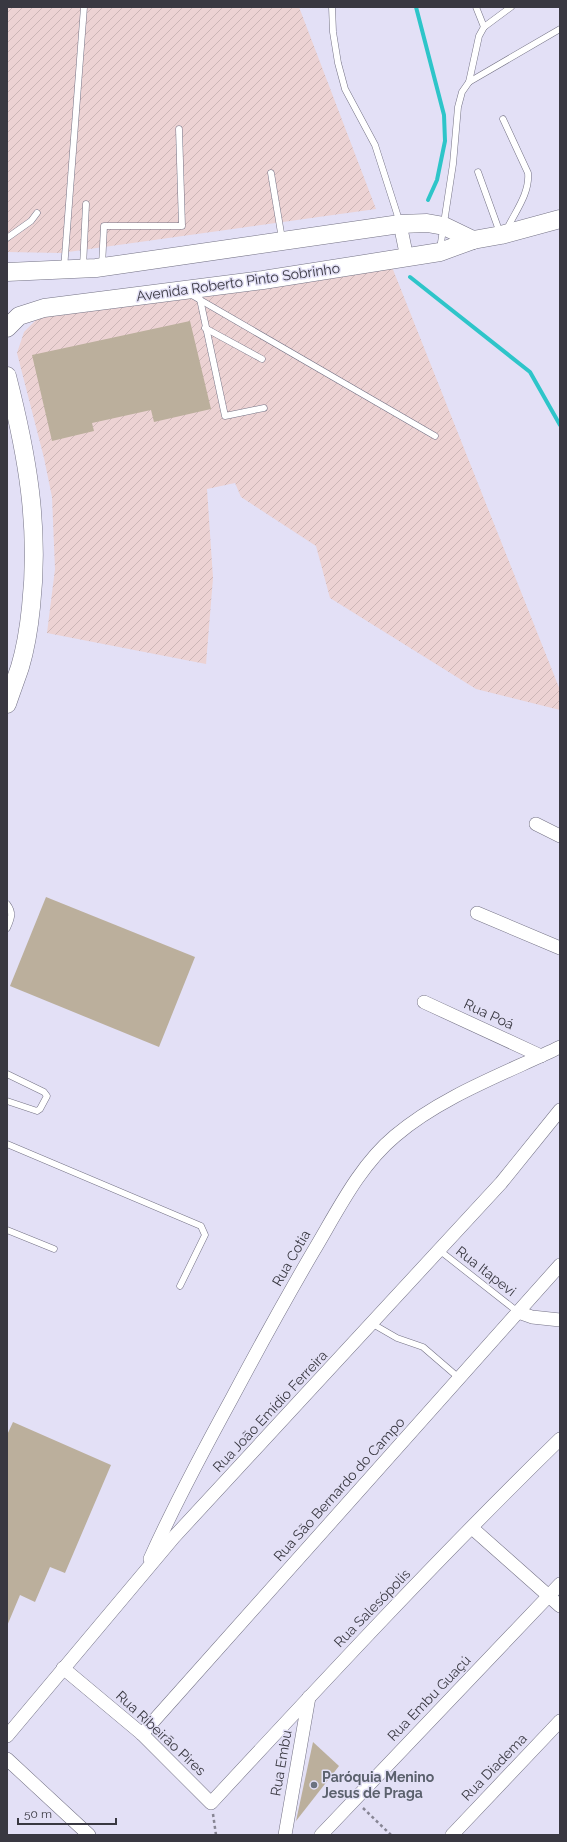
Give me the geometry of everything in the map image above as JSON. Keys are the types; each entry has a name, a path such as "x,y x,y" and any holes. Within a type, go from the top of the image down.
{"street":[{"name":"Avenida Roberto Pinto Sobrinho","path":"7,328 19,316 44,308 192,295 407,258 440,252 473,240 503,235 560,219"},
{"path":"7,272 102,267 400,224 427,224 444,226 473,240"},
{"path":"400,224 407,258"},
{"path":"7,376 13,434 29,475 34,526 34,580 28,630 20,666 7,704"},
{"path":"536,824 560,836"},
{"path":"477,913 560,948"},
{"name":"Rua Poá","path":"424,1002 541,1056"},
{"name":"Rua Cotia","path":"144,1573 184,1487 268,1330 345,1198 374,1157 395,1136 422,1116 498,1076 560,1047"},
{"name":"Rua João Emídio Ferreira","path":"7,1736 174,1538 438,1250 502,1183 560,1110"},
{"name":"Rua São Bernardo do Campo","path":"142,1734 560,1265"},
{"path":"518,1312 532,1317 560,1320"},
{"name":"Rua Salesópolis","path":"211,1803 309,1697 560,1439"},
{"path":"472,1528 560,1606"},
{"name":"Rua Embu Guaçú","path":"321,1835 560,1584"},
{"name":"Rua Ribeirão Pires","path":"63,1668 142,1734 211,1803"},
{"name":"Rua Embu","path":"285,1835 309,1697"},
{"name":"Rua Diadema","path":"452,1835 560,1721"},
{"path":"7,1759 89,1835"}],"lane":[{"path":"64,270 84,7"},
{"path":"332,7 337,55 345,89 375,145 400,224"},
{"path":"476,7 484,27"},
{"path":"440,252 453,164 458,107 462,92 469,82 478,36 484,27 509,9"},
{"path":"469,82 560,29"},
{"path":"503,119 528,173 527,189 503,235"},
{"path":"102,267 104,226 182,226 179,129"},
{"path":"478,172 503,235"},
{"path":"271,173 282,241"},
{"path":"83,268 86,204"},
{"path":"7,238 31,221 37,213"},
{"path":"192,295 206,328 225,416 264,408"},
{"path":"192,295 435,436"},
{"path":"206,328 262,359"},
{"path":"7,904 12,916 7,928"},
{"path":"7,1074 44,1092 47,1096 41,1108 37,1111 7,1101"},
{"path":"7,1144 201,1226 205,1235 180,1286"},
{"path":"7,1230 54,1249"},
{"name":"Rua Itapevi","path":"438,1250 518,1312"},
{"path":"371,1323 397,1338 423,1347 459,1378"}],"path":[{"path":"354,1799 391,1835"},
{"path":"211,1803 216,1835"}],"shaded area":[{"path":"7,7 299,7 376,209 61,253 7,252"},
{"path":"392,267 560,690 560,710 476,689 330,598 316,546 241,497 235,483 207,489 213,578 206,664 47,633 55,569 52,497 44,458 17,353 24,332 42,314"}],"building":[{"path":"190,321 211,409 154,422 151,410 92,423 94,431 52,441 32,355"},
{"path":"46,897 195,957 159,1047 10,986"},
{"path":"13,1422 111,1465 65,1573 50,1567 35,1602 20,1595 7,1626 7,1435"},
{"name":"Paróquia Menino Jesus de Praga","path":"313,1742 339,1766 296,1821"}],"waterway":[{"path":"416,7 444,115 445,141 437,180 428,200"},
{"path":"410,277 530,372 560,425"}],"place":[{"name":"Paróquia Menino Jesus de Praga","path":"314,1785"}]}
